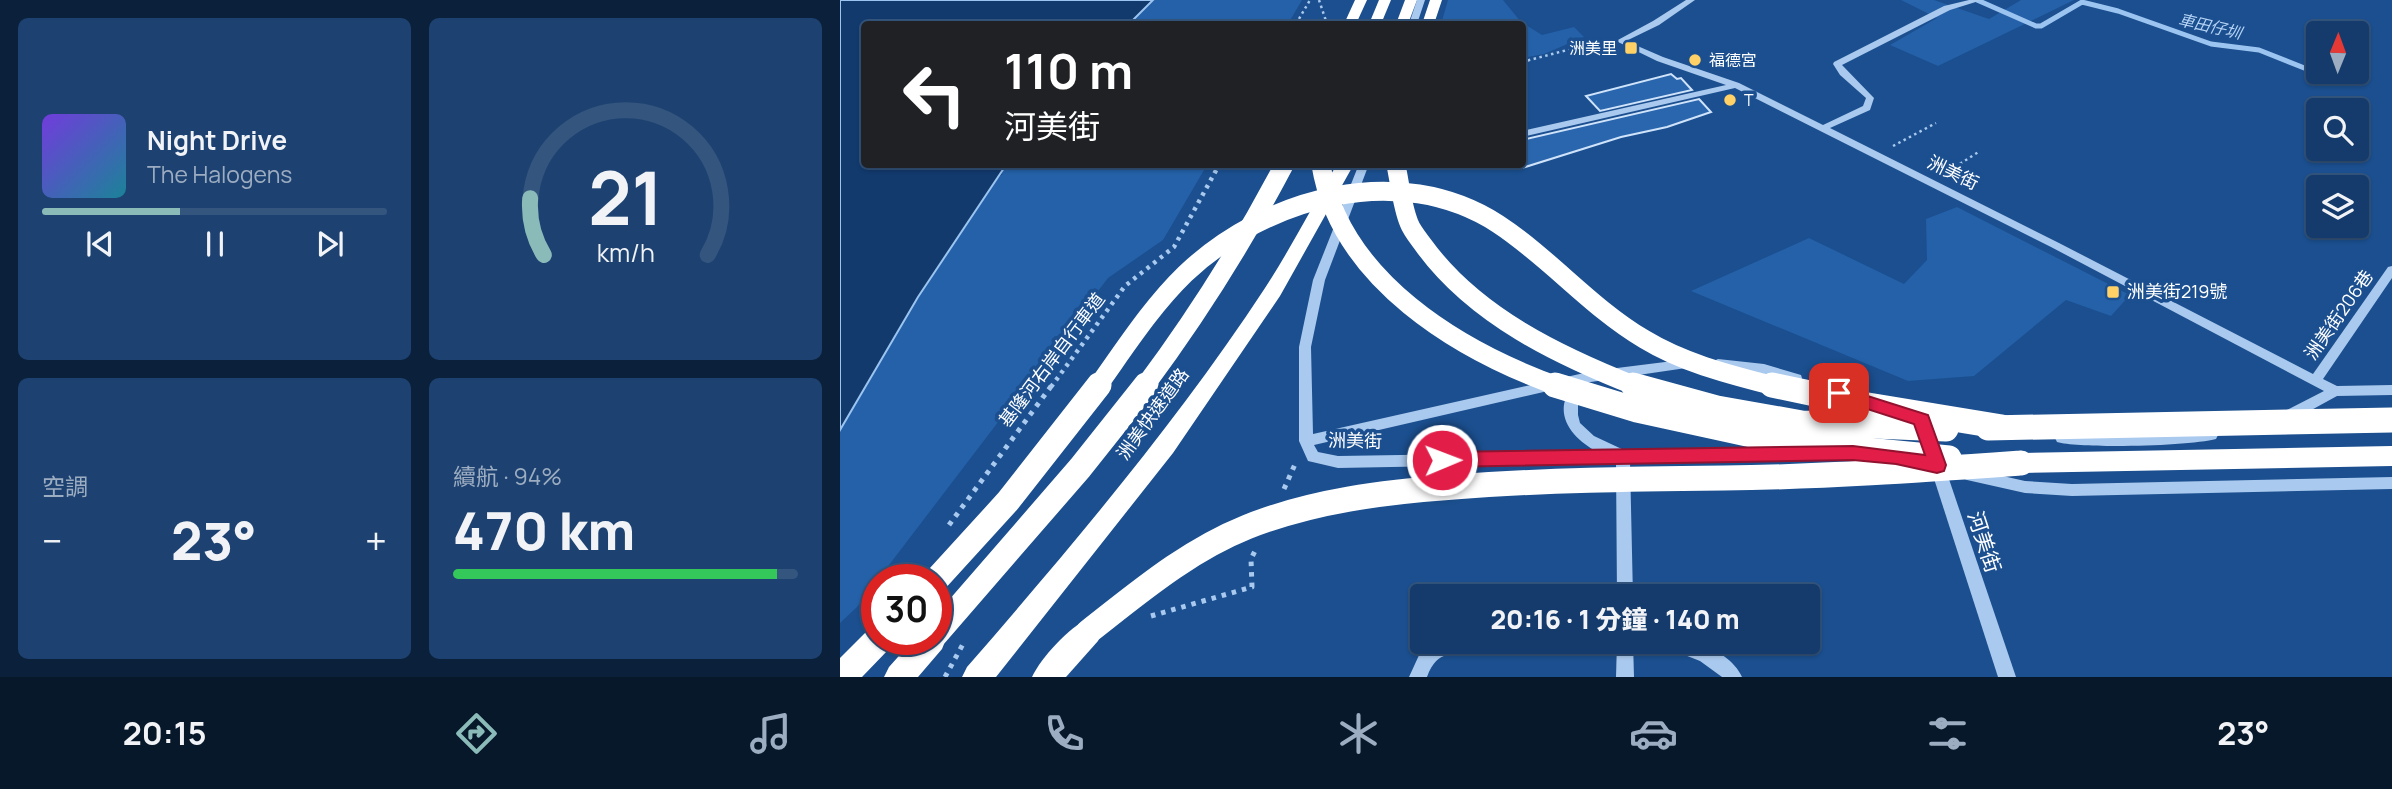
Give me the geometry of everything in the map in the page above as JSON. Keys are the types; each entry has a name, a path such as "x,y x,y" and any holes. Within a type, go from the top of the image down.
{"highway":[{"path":"1351,21 1361,0"},
{"path":"1376,21 1385,0"},
{"path":"1403,21 1411,0"},
{"path":"1430,21 1436,0"},
{"name":"洲美快速道路","path":"952,616 1075,478 1099,446 1217,286 1283,168"},
{"path":"1322,168 1333,217 1351,245 1398,295 1453,335 1508,368 1642,413 1814,447 2021,463"},
{"name":"洲美快速道路","path":"976,677 1049,592 1165,446 1273,291 1344,168"},
{"path":"1397,168 1409,224 1436,262 1472,296 1527,336 1575,362 1638,387 1717,408 1802,424 1931,430 2392,420"},
{"path":"950,564 1074,418 1155,309 1186,273 1229,237 1269,215 1343,194 1382,191 1426,195 1460,205 1494,221 1623,325 1666,351 1724,373 1862,406 2002,427"},
{"path":"1046,677 1088,632 1159,576 1218,540 1279,516 1350,499 1417,489 1538,480 1826,477 2021,463 2392,456"},
{"path":"842,677 863,655"},
{"path":"899,677 918,655"}],"street":[{"path":"1414,21 1421,0"},
{"path":"1620,41 1656,23 1690,0"},
{"path":"1821,129 1867,108 1870,98 1837,64 1947,8 1978,0"},
{"name":"洲美街","path":"1620,41 1736,85 2335,391"},
{"path":"1526,133 1736,85"},
{"name":"洲美街","path":"1362,168 1319,280 1305,347 1306,441 1313,457 1338,462 1853,453 1896,457 1937,465 2025,487 2072,490 2392,483"},
{"name":"洲美街206巷","path":"2315,380 2392,270"},
{"name":"洲美街","path":"1306,441 1593,376 1680,364 1723,364 1764,369 1922,419 1984,431 2105,441 2173,439 2238,432 2298,412 2335,391 2392,390"},
{"name":"洲美街","path":"1593,376 1578,387 1570,402 1571,420 1580,435 1596,446 1623,456"},
{"name":"河美街","path":"1922,419 2007,677"},
{"path":"1623,456 1625,584"},
{"path":"1418,677 1424,659 1431,654"},
{"path":"1625,654 1625,677"},
{"path":"1703,654 1723,665 1733,677"}],"path":[{"path":"1298,21 1310,0"},
{"path":"1319,0 1326,21"},
{"path":"1526,61 1542,59 1588,42 1620,41"},
{"path":"1875,156 1936,123"},
{"path":"1930,183 1980,151"},
{"name":"基隆河右岸自行車道","path":"944,531 1125,286 1174,247 1218,168"},
{"path":"1142,619 1252,587 1251,559"}],"shaded area":[{"path":"840,0 1153,0 1132,21 861,21 861,168 1004,168 918,297 840,430"},
{"path":"1137,0 1302,0 1290,21 1119,21"},
{"path":"1448,0 1503,0 1520,21 1442,21"},
{"path":"1901,0 1934,0 1989,19 2021,0 2074,0 1938,66 1890,45 1937,18"},
{"path":"1526,25 1542,35 1574,27 1584,37 1544,54 1526,57"},
{"path":"992,168 1205,168 1163,240 1108,278 890,564 861,564 861,602 840,623 840,341 956,242 958,221 978,195 1003,174"},
{"path":"1957,207 2130,295 2111,316 2066,300 1974,376 1908,381 1691,291 1809,238 1904,284 1927,260 1926,219"}],"building":[{"path":"1671,74 1677,79 1681,78 1692,90 1600,111 1586,96"},
{"path":"1699,99 1711,112 1526,167 1526,139"}],"waterway":[{"name":"車田仔圳","path":"1977,0 2036,26 2041,26 2082,2 2118,11 2211,44 2259,50 2306,69"}],"place":[{"name":"洲美里","path":"1631,48"},
{"name":"福德宮","path":"1695,60"},
{"name":"T","path":"1730,100"},
{"name":"洲美街219號","path":"2113,292"}],"route":[{"path":"1442,460 1853,453 1896,457 1937,465 1922,419 1839,393"}]}
